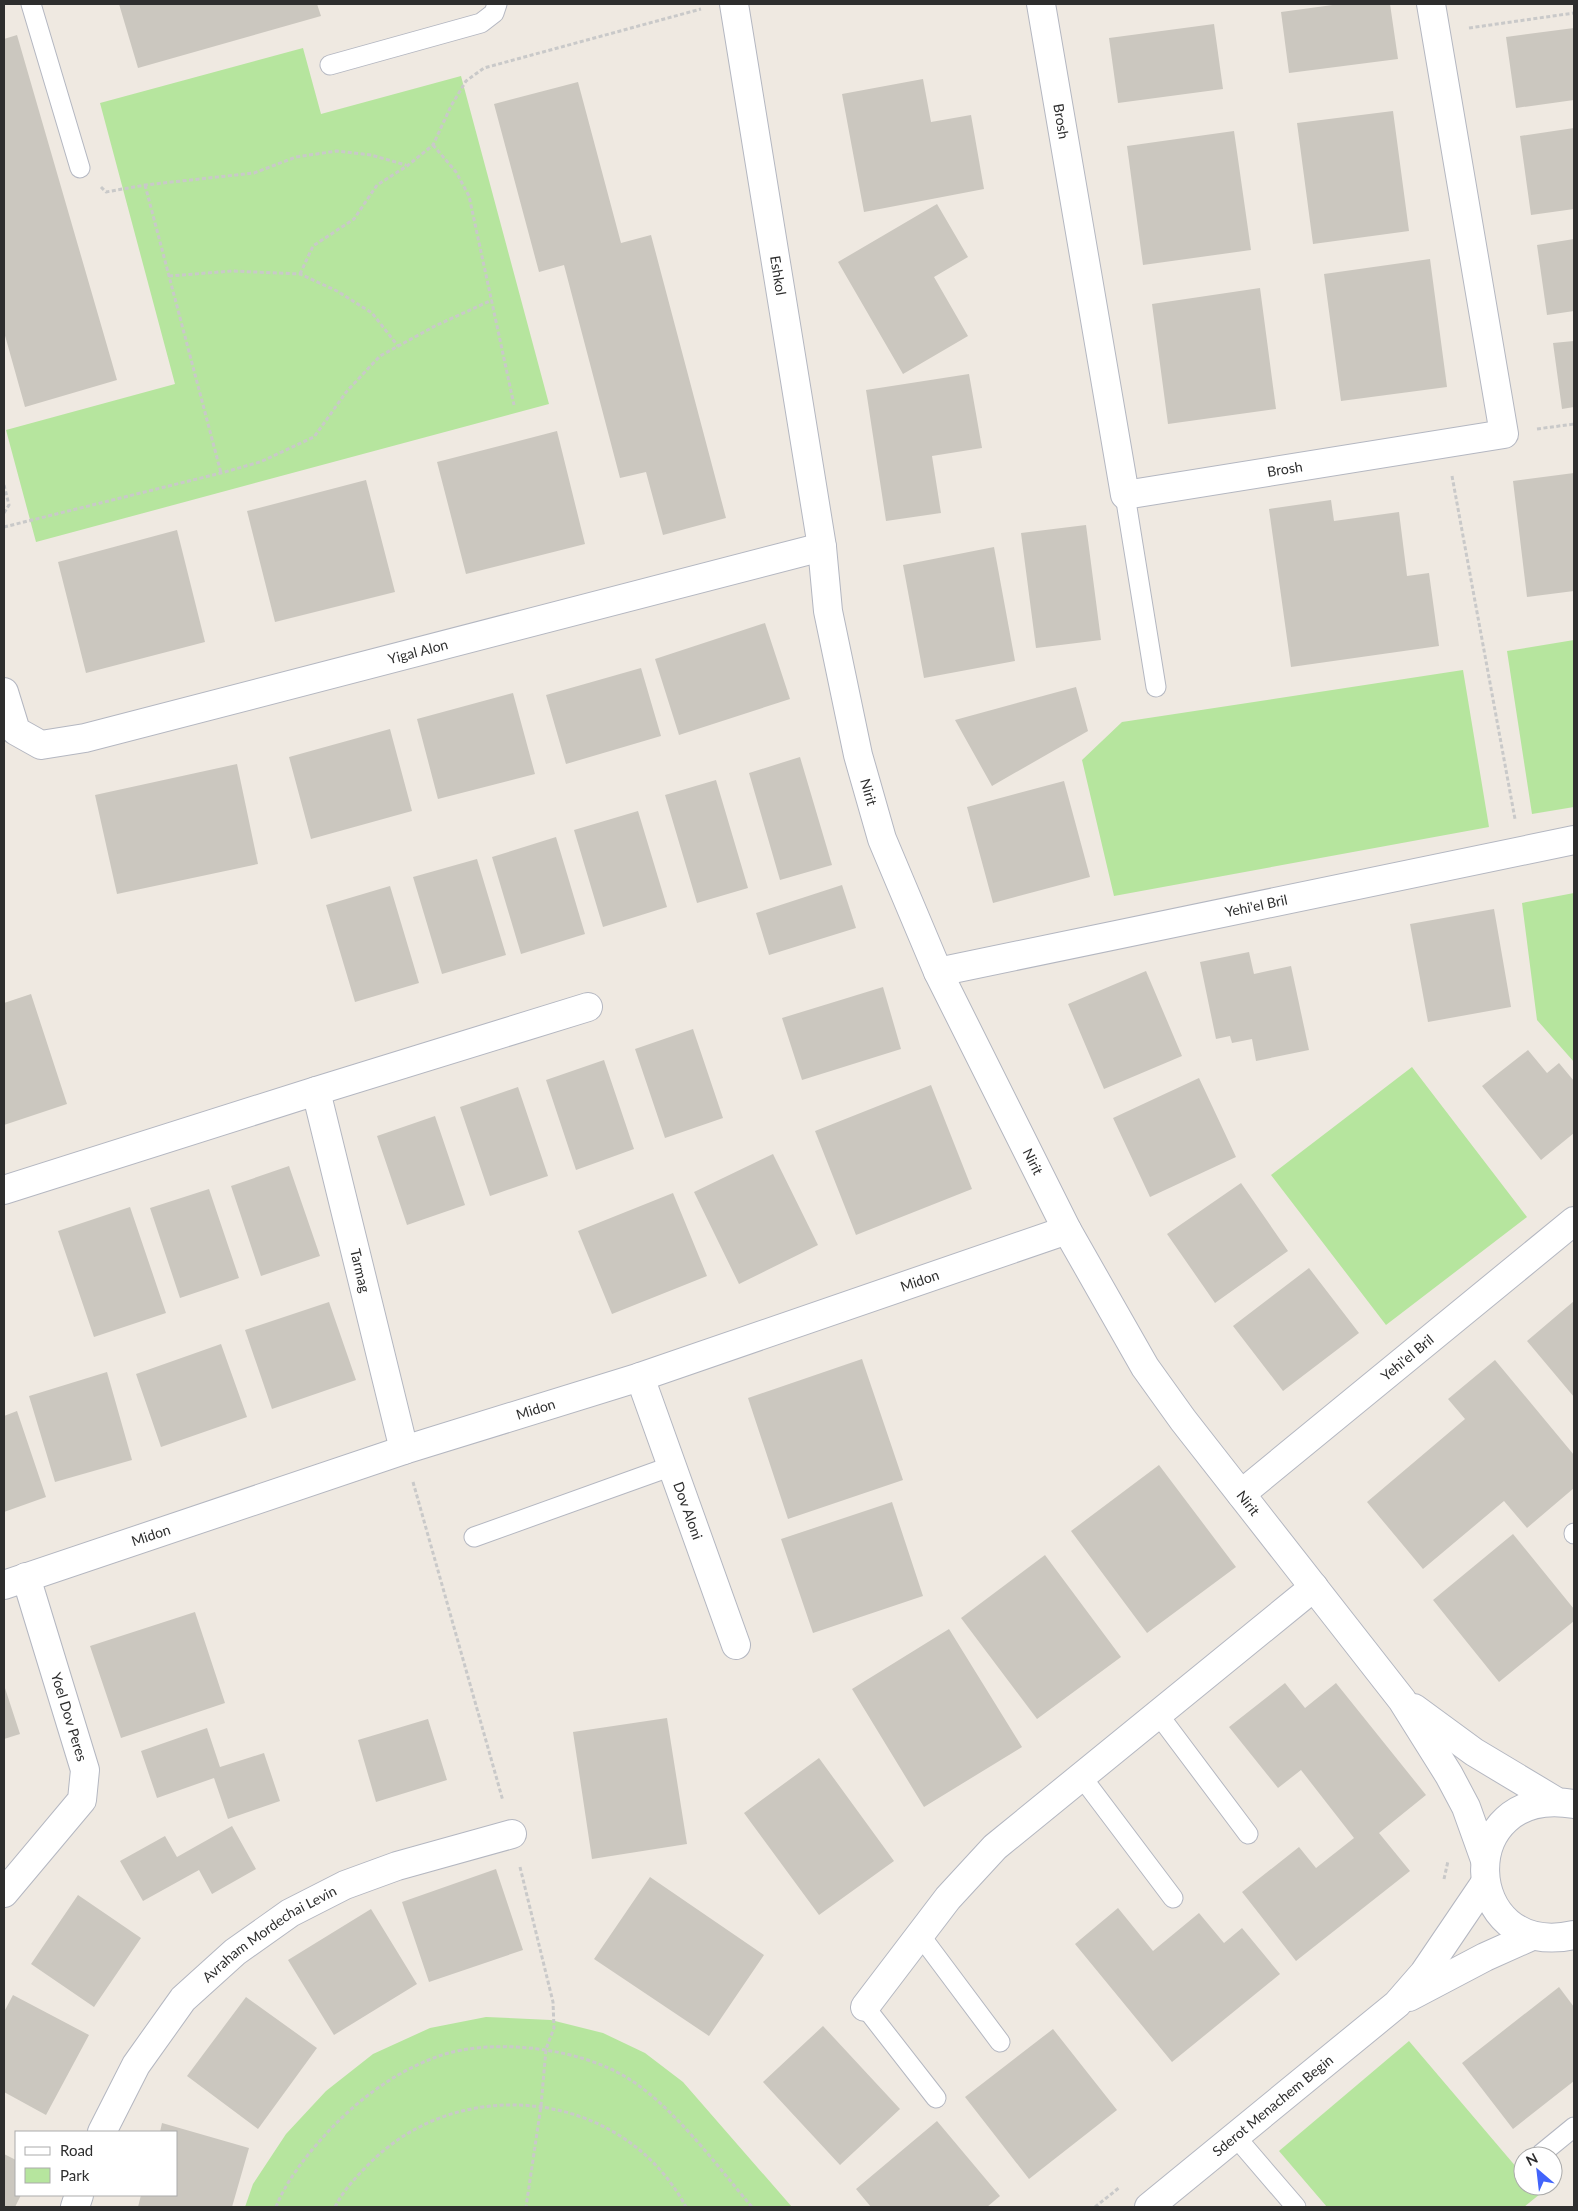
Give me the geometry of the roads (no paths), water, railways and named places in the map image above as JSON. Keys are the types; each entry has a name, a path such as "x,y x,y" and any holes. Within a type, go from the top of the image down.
{"street":[{"name":"Brosh","path":"1041,4 1125,494 1504,434 1431,4"},
{"name":"Eshkol","path":"721,5 822,547"},
{"name":"Yigal Alon","path":"4,692 16,731 40,745 86,738 822,547"},
{"name":"Nirit","path":"822,547 828,610 858,755 882,839 938,972 1067,1230 1145,1367 1241,1494 1402,1700 1466,1807 1494,1906 1511,1925 1559,1940"},
{"name":"Yehi'el Bril","path":"938,972 1574,840"},
{"path":"4,1190 588,1007"},
{"name":"Tarmag","path":"316,1091 404,1450"},
{"name":"Yehi'el Bril","path":"1241,1494 1574,1221"},
{"name":"Midon","path":"15,1581 404,1450 640,1377 1067,1230"},
{"name":"Dov Aloni","path":"640,1377 736,1645"},
{"name":"Yoel Dov Peres","path":"4,1892 82,1800 85,1770 15,1581"},
{"path":"865,2006 948,1898 995,1847 1314,1587"},
{"name":"Nirit","path":"1402,1700 1474,1752 1564,1802"},
{"name":"Sderot Menachem Begin","path":"1150,2207 1396,2004 1424,1973 1485,1872 1493,1836 1508,1818 1530,1804 1564,1802"},
{"name":"Avraham Mordechai Levin","path":"103,2131 136,2065 183,1999 235,1952 290,1913 345,1885 397,1866 512,1834"},
{"name":"Sderot Menachem Begin","path":"1396,2004 1485,1957 1559,1940"}],"lane":[{"path":"31,4 80,168"},
{"path":"330,65 480,23 494,13 497,4"},
{"path":"1125,494 1156,687"},
{"path":"474,1537 672,1466"},
{"path":"1158,1714 1248,1834"},
{"path":"1081,1776 1173,1898"},
{"path":"920,1936 1000,2042"},
{"path":"865,2006 936,2098"},
{"path":"1551,2146 1574,2127"},
{"path":"1235,2136 1296,2207"}]}
